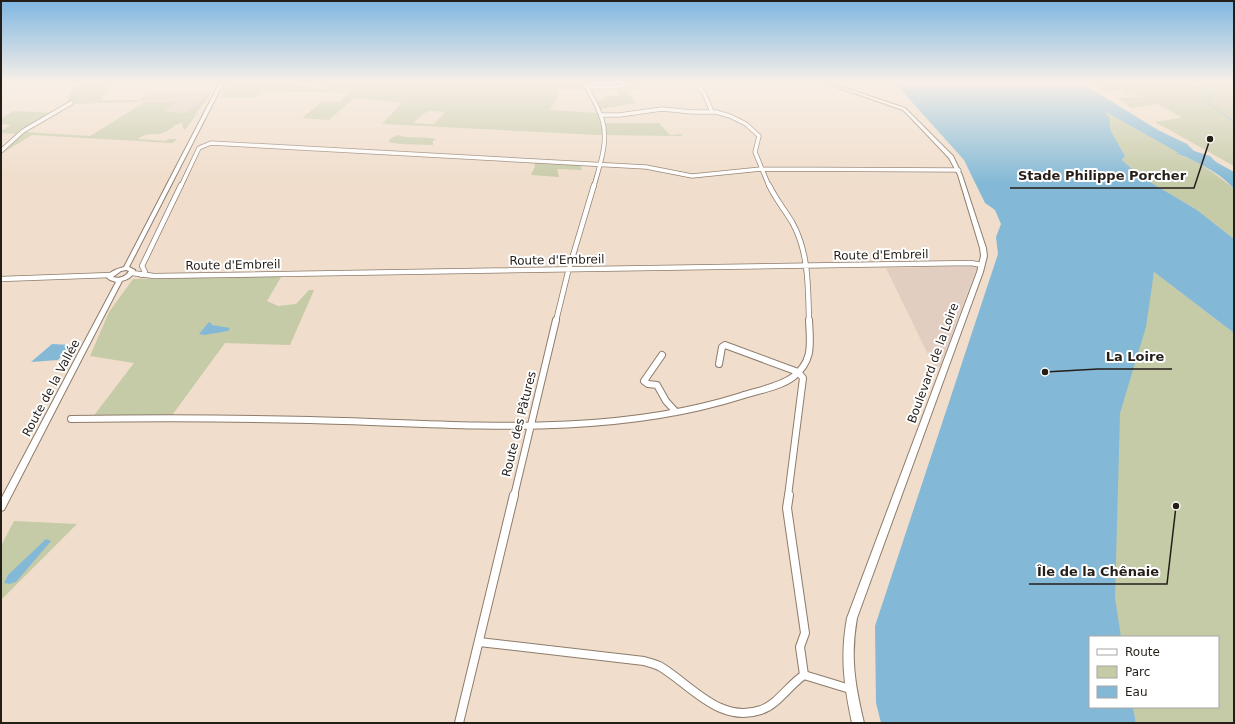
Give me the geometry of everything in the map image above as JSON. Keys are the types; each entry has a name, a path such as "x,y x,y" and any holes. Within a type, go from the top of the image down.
{"main road":[{"path":"126,268 204,116"},
{"name":"Boulevard de la Loire","path":"858,723 850,689 846,649 852,618 982,265 984,256 983,248 958,170 947,152 911,116"},
{"path":"126,268 131,269 132,274 120,279 112,279 111,275 116,271 126,268"},
{"name":"Route de la Vallée","path":"1,507 120,279"}],"street":[{"path":"1,151 23,131 49,116"},
{"name":"Route des Pâtures","path":"459,723 568,270 600,164 605,132 601,116"},
{"path":"71,419 294,420 530,426 602,422 706,407 770,387 792,378 805,365 810,354 806,266 798,233 775,198 761,169 755,152 759,136 746,124 736,118 727,116"},
{"path":"141,275 145,272 142,266 153,240 199,148 208,144 216,143 646,166 692,176 761,169 958,170"},
{"name":"Route d'Embreil","path":"132,274 568,270 971,263 982,265"},
{"path":"1,279 111,275"},
{"path":"719,364 722,348 725,345 798,372 803,378 787,508 805,633 800,647 804,675"},
{"path":"662,355 644,381 648,384 657,385 666,401 676,412"},
{"path":"479,642 649,663 660,666 706,705 723,715 746,716 763,709 796,680 804,675"},
{"path":"804,675 850,689"}],"shaded area":[{"path":"977,267 940,367 934,367 886,268"}],"green space":[{"path":"5,116 51,116 24,132 90,136 123,116 195,116 184,130 182,125 183,123 180,123 163,133 149,134 138,139 166,141 169,139 177,139 173,143 32,135 1,154 1,148 15,134 1,133 1,131 11,125 1,124 1,118"},
{"path":"305,116 334,116 329,120 302,118"},
{"path":"390,116 421,116 413,123 434,124 442,116 600,116 602,123 659,123 670,135 681,134 682,136 599,135 382,124"},
{"path":"1106,116 1113,116 1180,153 1178,155 1199,163 1231,186 1234,189 1234,239 1197,210 1140,176 1122,160 1125,156 1111,131 1111,126"},
{"path":"1179,116 1234,116 1234,166 1155,122 1180,118 1181,116"},
{"path":"398,135 436,139 433,141 433,145 388,142 391,138"},
{"path":"534,164 577,165 581,166 582,170 557,169 559,177 531,175 535,166"},
{"path":"1154,272 1234,333 1234,723 1136,723 1133,708 1219,708 1219,636 1095,636 1110,404 1129,372 1142,338"},
{"path":"281,277 267,301 278,306 296,304 309,290 314,290 290,345 225,343 170,418 92,418 134,363 90,356 109,312 133,279"},
{"path":"14,521 77,524 1,600 1,546"}],"water":[{"path":"924,116 1107,116 1111,131 1125,156 1122,160 1140,176 1197,210 1234,239 1234,333 1154,272 1146,327 1120,413 1115,598 1121,636 1089,636 1089,708 1133,708 1136,723 881,723 876,703 875,626 998,254 996,237 1001,224 995,210 985,203 964,160"},
{"path":"1113,116 1135,116 1158,130 1187,144 1194,151 1210,156 1216,162 1234,172 1234,189 1213,171 1187,157 1176,153 1179,153"},
{"path":"209,322 212,325 230,328 228,331 204,335 199,334"},
{"path":"52,344 71,345 58,360 31,362"},
{"path":"46,539 51,541 16,582 9,584 4,583 8,575"}],"waterway":[{"path":"1225,116 1234,122"}],"place":[{"name":"Stade Philippe Porcher","path":"1210,139"},
{"name":"La Loire","path":"1045,372"},
{"name":"Île de la Chênaie","path":"1176,506"}]}
